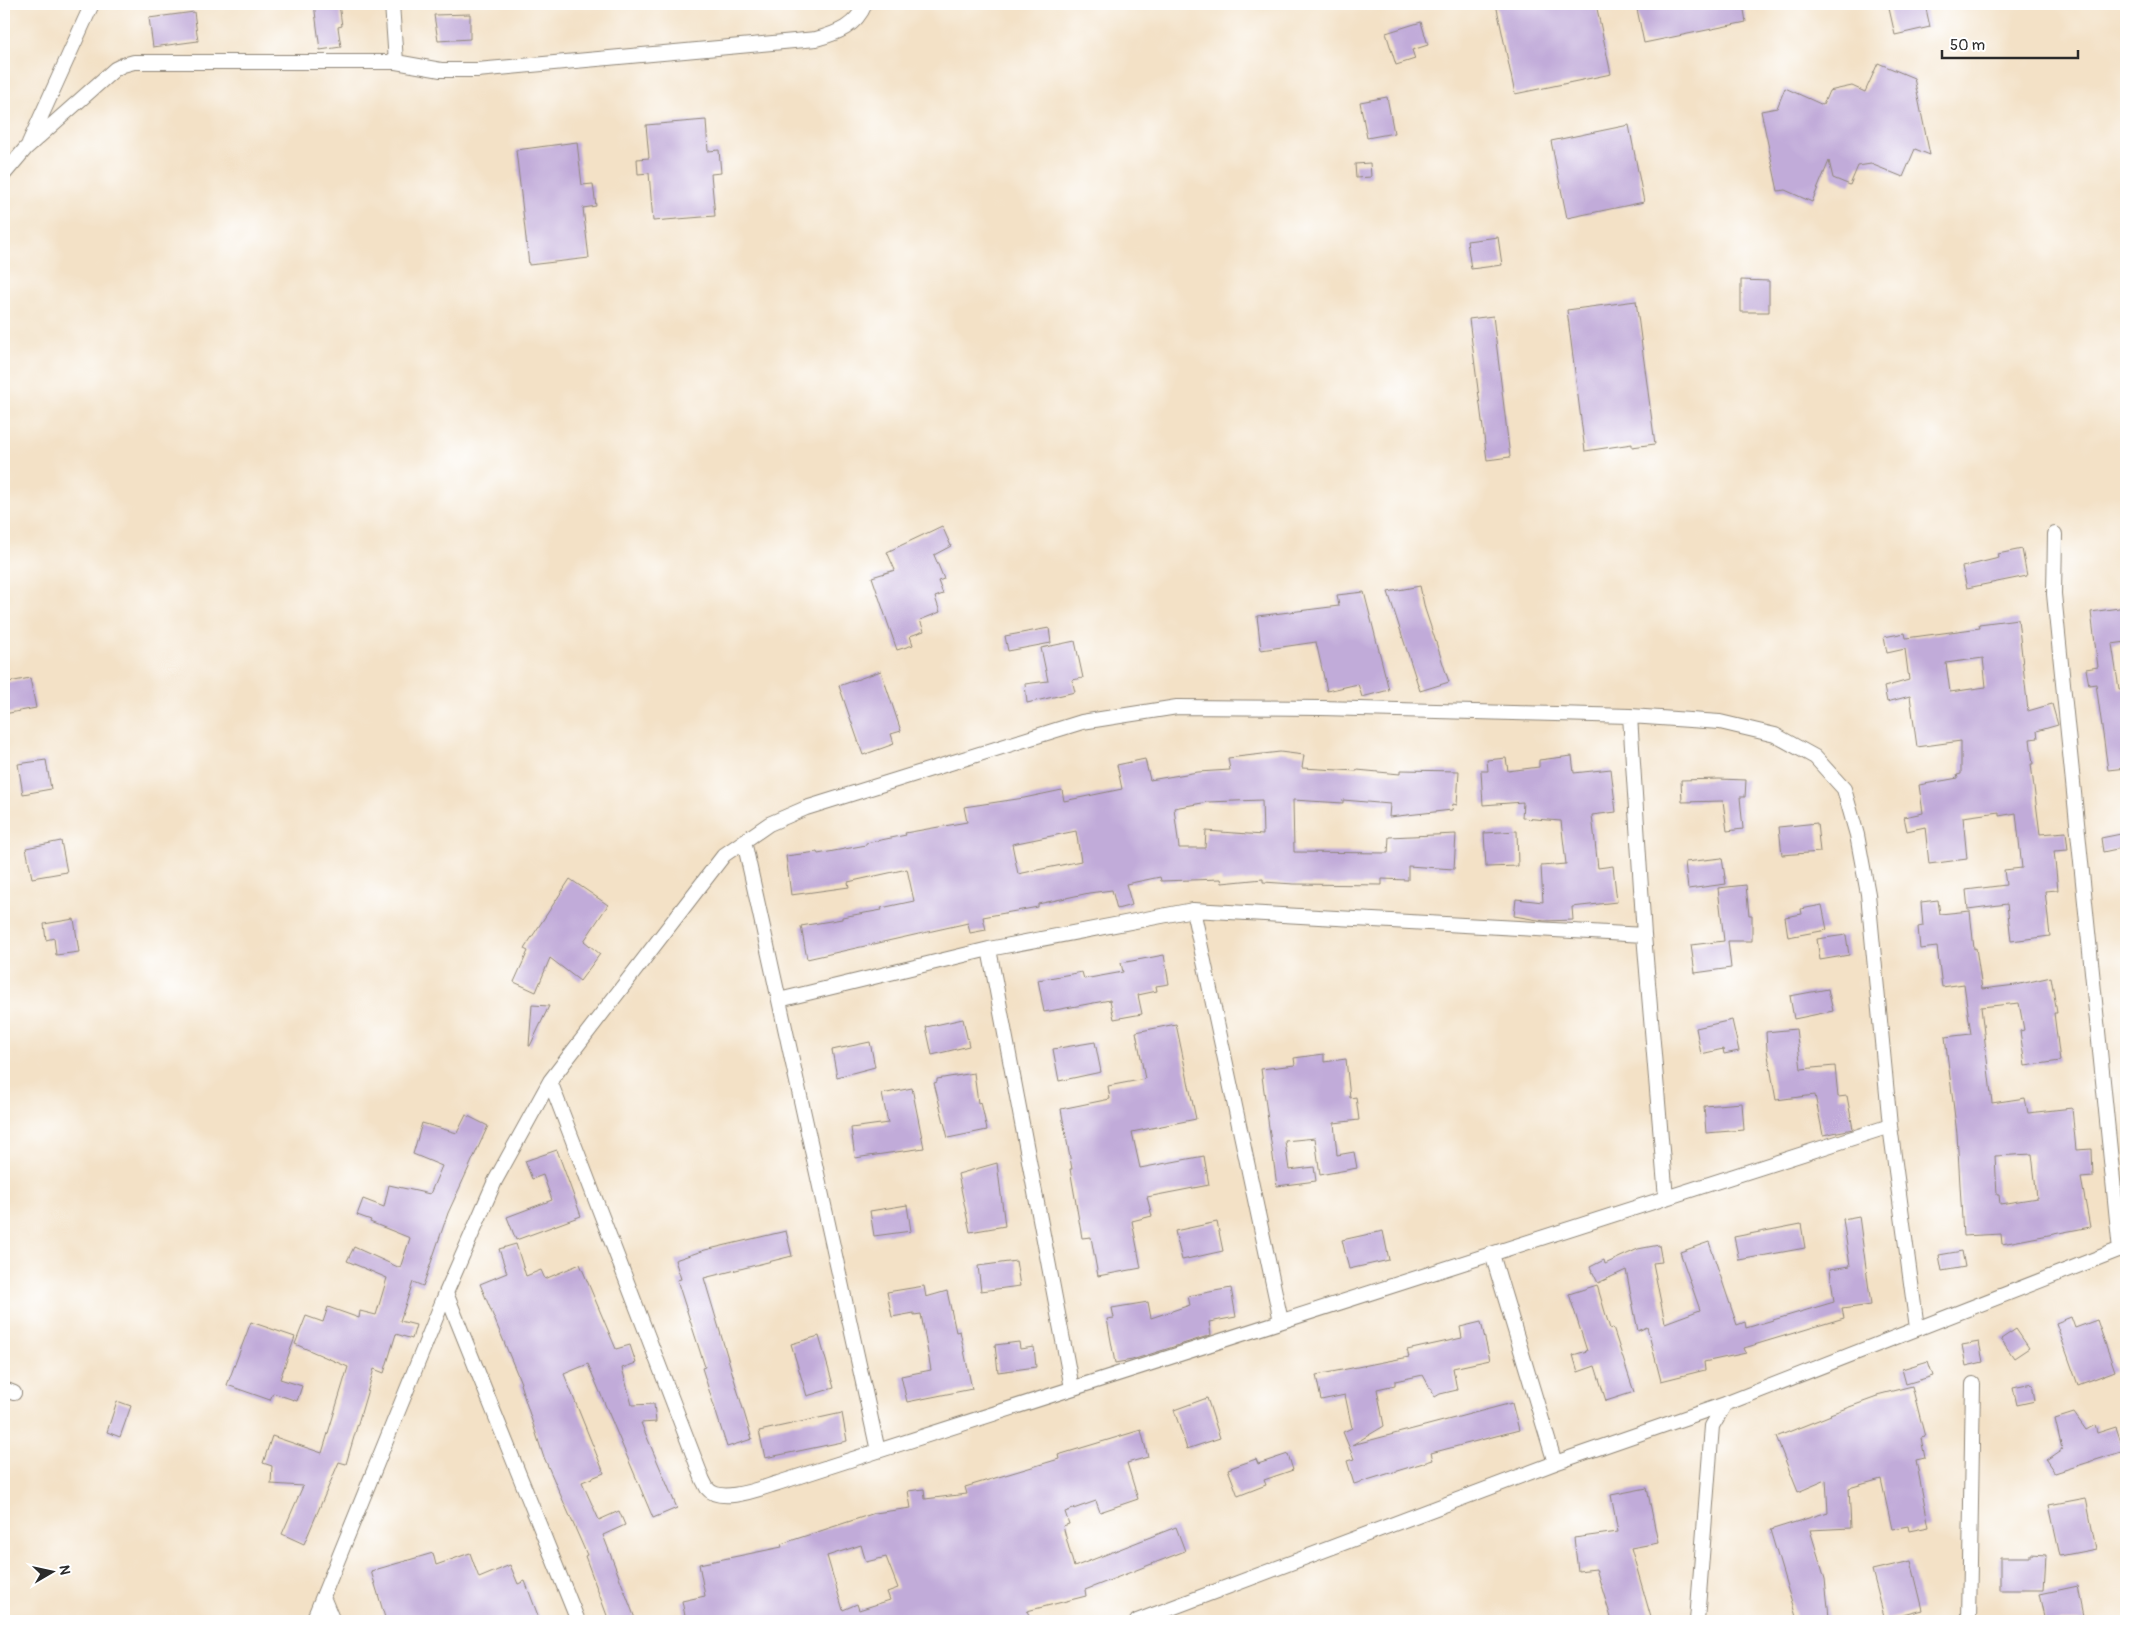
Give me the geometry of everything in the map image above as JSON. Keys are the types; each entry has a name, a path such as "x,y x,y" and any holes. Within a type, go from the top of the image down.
{"street":[{"path":"26,148 92,4"},
{"path":"392,4 396,62"},
{"path":"4,174 26,148 115,69 134,62 396,62 441,70 477,70 816,39 839,32 851,25 862,12 865,4"},
{"path":"1137,1621 1555,1463 1725,1404 2123,1249 2054,594 2055,534"},
{"path":"313,1621 446,1293 495,1181 550,1080 724,855 769,824 806,808 1073,724 1177,707 1321,708 1630,716 1720,722 1775,735 1815,757 1844,789 1857,835 1868,894 1890,1126 1917,1328"},
{"path":"1630,716 1644,936 1666,1198"},
{"path":"744,841 878,1451"},
{"path":"779,1000 989,949 1193,910 1644,936"},
{"path":"1193,910 1281,1321"},
{"path":"989,949 1072,1388"},
{"path":"550,1080 695,1461 708,1489 721,1497 741,1494 878,1451 1890,1126"},
{"path":"1492,1254 1555,1463"},
{"path":"446,1293 578,1621"},
{"path":"1969,1621 1973,1384"},
{"path":"1697,1621 1712,1426 1725,1404"},
{"path":"323,1597 333,1621"}],"building":[{"path":"314,4 339,4 342,26 338,27 341,47 320,50"},
{"path":"1496,4 1596,4 1611,74 1515,94"},
{"path":"1636,4 1743,4 1746,22 1644,43"},
{"path":"1888,4 1925,4 1930,27 1895,35"},
{"path":"194,12 198,41 153,47 149,18"},
{"path":"470,14 470,39 438,41 434,15"},
{"path":"1421,22 1428,45 1412,50 1415,59 1396,65 1386,33"},
{"path":"1878,63 1914,78 1930,155 1915,149 1903,177 1871,164 1858,166 1850,185 1833,178 1829,161 1812,202 1785,190 1778,191 1761,111 1777,108 1785,88 1823,105 1829,91 1852,86 1865,92"},
{"path":"1387,97 1394,133 1367,138 1360,102"},
{"path":"706,120 708,151 719,150 721,173 711,174 715,216 653,221 649,173 638,174 637,159 649,158 646,125"},
{"path":"1629,125 1644,202 1567,218 1551,141"},
{"path":"577,142 582,185 593,184 596,206 583,208 589,258 529,265 516,150"},
{"path":"1370,163 1371,177 1356,178 1355,164"},
{"path":"1498,237 1502,265 1471,269 1467,241"},
{"path":"1741,280 1769,281 1769,312 1741,312"},
{"path":"1636,301 1655,444 1632,447 1632,444 1585,451 1567,310"},
{"path":"1493,316 1510,457 1487,460 1469,319"},
{"path":"942,526 951,546 934,555 944,579 938,581 943,594 935,597 940,612 920,620 924,631 910,636 913,645 897,650 872,577 895,570 887,552"},
{"path":"2022,549 2027,576 1967,588 1962,567 1999,558 1998,554"},
{"path":"1420,586 1425,609 1449,682 1420,691 1388,592"},
{"path":"1364,592 1389,690 1362,697 1358,684 1327,691 1316,642 1261,650 1257,616 1339,606 1337,595"},
{"path":"2126,607 2126,642 2112,644 2119,689 2126,688 2126,768 2108,770 2096,684 2089,685 2086,669 2098,667 2091,612"},
{"path":"2018,619 2028,711 2052,704 2058,725 2037,731 2038,738 2030,739 2033,764 2031,764 2040,834 2066,832 2068,850 2054,851 2058,890 2045,891 2050,936 2011,941 2007,904 1968,909 1966,890 2006,885 2004,870 2022,868 2016,813 1999,816 1999,812 1963,817 1967,859 1929,864 1925,827 1907,831 1904,817 1923,813 1919,785 1958,778 1957,775 1961,774 1961,741 1917,747 1910,696 1887,702 1884,687 1909,680 1905,649 1887,653 1884,637 1905,633 1906,638 1980,628 1979,624","holes":["1983,658 1986,687 1950,692 1946,663"]},
{"path":"1049,628 1051,643 1008,651 1005,636"},
{"path":"1075,641 1083,678 1072,680 1075,692 1027,703 1025,684 1048,681 1041,648"},
{"path":"881,671 901,731 891,734 894,744 863,755 839,686"},
{"path":"30,678 36,708 4,714 4,683"},
{"path":"1280,752 1304,755 1302,768 1400,774 1400,770 1459,771 1457,805 1453,804 1452,810 1389,817 1390,804 1343,800 1343,803 1293,800 1294,852 1388,853 1389,837 1456,834 1454,869 1408,866 1408,880 1382,879 1382,885 1294,884 1263,882 1263,879 1222,883 1221,879 1161,881 1160,877 1126,884 1132,905 1117,909 1112,890 1089,893 1038,904 1038,907 983,917 986,930 970,933 968,923 807,959 801,926 842,919 842,917 882,910 881,908 914,901 907,869 848,882 849,887 791,895 786,856 817,852 818,854 866,845 866,843 906,835 905,833 967,822 964,807 1062,790 1064,801 1122,789 1117,765 1145,759 1150,780 1198,772 1230,770 1228,758","holes":["1262,800 1263,835 1206,831 1205,848 1179,848 1174,808 1208,802","1076,831 1081,861 1018,874 1012,844"]},
{"path":"1572,756 1574,773 1611,769 1616,812 1592,815 1598,868 1613,866 1617,902 1572,907 1573,920 1544,921 1514,916 1516,899 1543,902 1541,866 1566,864 1561,821 1522,818 1523,802 1483,805 1481,771 1488,771 1487,760 1506,758 1508,771 1539,767 1539,760"},
{"path":"46,760 51,789 23,794 18,764"},
{"path":"1681,780 1746,780 1745,797 1740,797 1743,829 1727,831 1723,801 1682,802"},
{"path":"1817,823 1820,852 1782,855 1779,827"},
{"path":"1517,831 1518,866 1486,867 1484,833"},
{"path":"2126,833 2126,847 2103,852 2101,838"},
{"path":"61,841 67,872 32,878 26,848"},
{"path":"1722,858 1726,884 1688,889 1685,862"},
{"path":"570,879 608,905 584,941 600,954 580,981 550,958 536,992 514,982 528,951 524,949"},
{"path":"1746,885 1749,915 1752,915 1752,941 1728,941 1731,968 1695,973 1691,945 1724,941 1718,888"},
{"path":"1938,900 1940,914 1970,911 1974,949 1976,948 1982,989 2016,985 2051,977 2057,1013 2054,1013 2060,1061 2025,1066 2020,1031 2024,1030 2019,1003 1981,1007 1992,1103 2025,1098 2028,1113 2072,1108 2076,1150 2092,1149 2093,1177 2081,1178 2090,1227 2002,1244 2001,1234 1963,1236 1957,1134 1945,1037 1971,1034 1964,984 1942,987 1937,947 1920,949 1918,927 1923,926 1921,902","holes":["2032,1154 2037,1198 2000,1204 1999,1195 1997,1195 1995,1156"]},
{"path":"1822,905 1827,930 1788,937 1785,917 1802,914 1801,909"},
{"path":"74,919 79,952 56,955 54,938 46,940 44,924"},
{"path":"1846,935 1849,955 1820,960 1817,939"},
{"path":"1164,955 1169,984 1156,986 1157,991 1138,995 1142,1014 1114,1019 1110,1000 1044,1012 1038,980 1082,972 1084,979 1123,972 1121,963"},
{"path":"1828,989 1833,1011 1794,1019 1790,996"},
{"path":"532,1005 549,1006 529,1046"},
{"path":"963,1019 969,1046 932,1055 926,1027"},
{"path":"1732,1020 1739,1051 1724,1054 1723,1049 1701,1054 1696,1028"},
{"path":"1176,1024 1196,1119 1132,1132 1140,1168 1204,1156 1209,1185 1147,1197 1152,1216 1132,1221 1141,1268 1098,1276 1091,1237 1082,1238 1061,1109 1110,1099 1108,1086 1145,1079 1136,1032"},
{"path":"1796,1029 1801,1069 1835,1066 1838,1097 1847,1096 1853,1129 1823,1135 1815,1095 1776,1100 1767,1050 1766,1032"},
{"path":"870,1042 875,1067 837,1077 832,1050"},
{"path":"1095,1042 1101,1072 1059,1081 1053,1049"},
{"path":"1324,1054 1324,1062 1346,1059 1350,1098 1356,1097 1359,1120 1334,1123 1337,1155 1354,1152 1357,1168 1320,1175 1315,1138 1285,1141 1289,1170 1314,1167 1316,1181 1277,1186 1261,1069 1295,1065 1294,1058"},
{"path":"974,1073 978,1103 981,1102 987,1130 948,1138 934,1083 937,1082 937,1079"},
{"path":"912,1088 924,1148 855,1158 851,1128 888,1123 882,1094"},
{"path":"1742,1103 1744,1130 1706,1133 1704,1106"},
{"path":"466,1115 488,1126 448,1213 423,1286 413,1282 400,1321 416,1325 412,1339 396,1334 384,1373 374,1369 346,1464 339,1462 304,1544 282,1534 303,1486 271,1484 272,1466 263,1463 272,1436 322,1453 348,1367 295,1344 306,1316 323,1322 328,1307 359,1318 360,1311 376,1315 387,1278 347,1261 354,1247 400,1268 410,1238 357,1215 363,1199 384,1207 389,1185 430,1194 442,1166 413,1154 422,1123 457,1133"},
{"path":"557,1150 581,1216 516,1240 507,1217 552,1200 543,1175 532,1179 525,1161"},
{"path":"997,1163 1005,1226 970,1232 958,1174"},
{"path":"907,1205 911,1231 874,1236 870,1211"},
{"path":"1859,1216 1871,1305 1842,1309 1844,1318 1744,1348 1746,1353 1704,1362 1705,1370 1661,1381 1647,1327 1638,1331 1626,1270 1598,1283 1590,1267 1604,1260 1605,1264 1638,1249 1659,1245 1662,1262 1653,1263 1665,1323 1700,1310 1680,1252 1709,1242 1737,1325 1745,1322 1746,1328 1834,1302 1830,1269 1850,1266 1843,1219"},
{"path":"1217,1222 1223,1251 1182,1260 1175,1231"},
{"path":"1801,1224 1805,1248 1739,1260 1734,1237"},
{"path":"786,1231 792,1256 704,1278 752,1439 727,1447 702,1368 705,1367 677,1280 681,1279 675,1260 705,1250"},
{"path":"1383,1231 1389,1260 1349,1269 1342,1240"},
{"path":"516,1244 526,1276 541,1270 545,1279 580,1264 616,1349 630,1345 636,1363 622,1368 632,1405 654,1404 656,1422 641,1423 677,1508 653,1518 588,1364 564,1374 604,1473 582,1482 599,1520 619,1511 625,1525 603,1535 636,1621 609,1621 585,1556 587,1555 543,1455 521,1383 480,1284 507,1273 499,1249"},
{"path":"1962,1251 1965,1267 1942,1271 1939,1255"},
{"path":"1016,1261 1020,1286 981,1291 978,1266"},
{"path":"1597,1285 1610,1329 1613,1328 1634,1392 1606,1401 1595,1366 1578,1372 1573,1355 1587,1351 1569,1294"},
{"path":"924,1286 926,1297 947,1291 956,1332 960,1331 972,1389 907,1402 901,1376 931,1370 921,1314 914,1315 914,1313 892,1317 887,1292"},
{"path":"1231,1288 1236,1317 1209,1322 1211,1335 1132,1360 1115,1363 1107,1319 1114,1318 1112,1308 1148,1302 1151,1318 1190,1305 1188,1296"},
{"path":"2071,1317 2075,1328 2097,1320 2115,1371 2078,1385 2056,1323"},
{"path":"251,1322 295,1337 280,1379 302,1386 297,1401 273,1393 270,1400 227,1385"},
{"path":"1481,1322 1490,1360 1453,1368 1457,1390 1435,1397 1423,1375 1395,1381 1395,1385 1377,1389 1384,1426 1352,1445 1512,1403 1519,1430 1431,1453 1433,1460 1354,1484 1347,1461 1354,1459 1343,1432 1352,1428 1345,1395 1321,1400 1316,1375 1409,1357 1407,1350 1462,1338 1460,1327"},
{"path":"2016,1329 2029,1348 2014,1358 2001,1339"},
{"path":"819,1336 834,1388 807,1396 791,1344"},
{"path":"1019,1342 1020,1349 1034,1347 1036,1367 998,1372 995,1345"},
{"path":"1979,1342 1983,1362 1966,1366 1962,1345"},
{"path":"1928,1361 1933,1376 1906,1384 1902,1369"},
{"path":"2032,1383 2035,1401 2017,1405 2013,1387"},
{"path":"1912,1386 1925,1437 1921,1438 1925,1458 1916,1460 1929,1527 1909,1531 1908,1526 1892,1529 1881,1479 1849,1488 1851,1528 1810,1530 1825,1579 1829,1617 1797,1620 1770,1530 1828,1512 1826,1480 1798,1492 1776,1437 1830,1414 1877,1397 1877,1395"},
{"path":"1207,1398 1220,1438 1187,1449 1174,1410"},
{"path":"117,1401 131,1406 120,1437 107,1432"},
{"path":"842,1413 847,1441 765,1458 759,1431"},
{"path":"2074,1413 2086,1430 2095,1425 2097,1433 2116,1427 2124,1451 2055,1473 2046,1460 2062,1449 2055,1419"},
{"path":"1141,1430 1148,1457 1127,1463 1138,1499 1100,1512 1096,1501 1065,1512 1069,1524 1063,1526 1074,1567 1176,1527 1185,1551 1085,1590 1086,1596 1027,1611 1032,1621 686,1621 682,1601 705,1596 699,1564 782,1547 781,1544 875,1513 911,1508 908,1491 924,1489 925,1499 967,1494 965,1487 1059,1459 1058,1455","holes":["861,1545 866,1562 886,1557 898,1588 887,1592 890,1600 859,1610 857,1604 843,1610 827,1556"]},
{"path":"1288,1454 1293,1470 1264,1480 1266,1485 1238,1496 1228,1469 1256,1459 1258,1464"},
{"path":"1647,1488 1658,1543 1631,1548 1652,1621 1612,1621 1596,1569 1578,1571 1574,1538 1618,1532 1611,1495"},
{"path":"2086,1498 2096,1549 2060,1556 2049,1505"},
{"path":"433,1553 436,1565 470,1553 479,1578 510,1565 518,1584 525,1581 540,1621 386,1621 371,1571"},
{"path":"2030,1554 2046,1555 2044,1590 2000,1590 2000,1557 2030,1557"},
{"path":"1911,1561 1923,1610 1885,1620 1872,1570"},
{"path":"2078,1586 2085,1621 2046,1621 2040,1594"}]}
